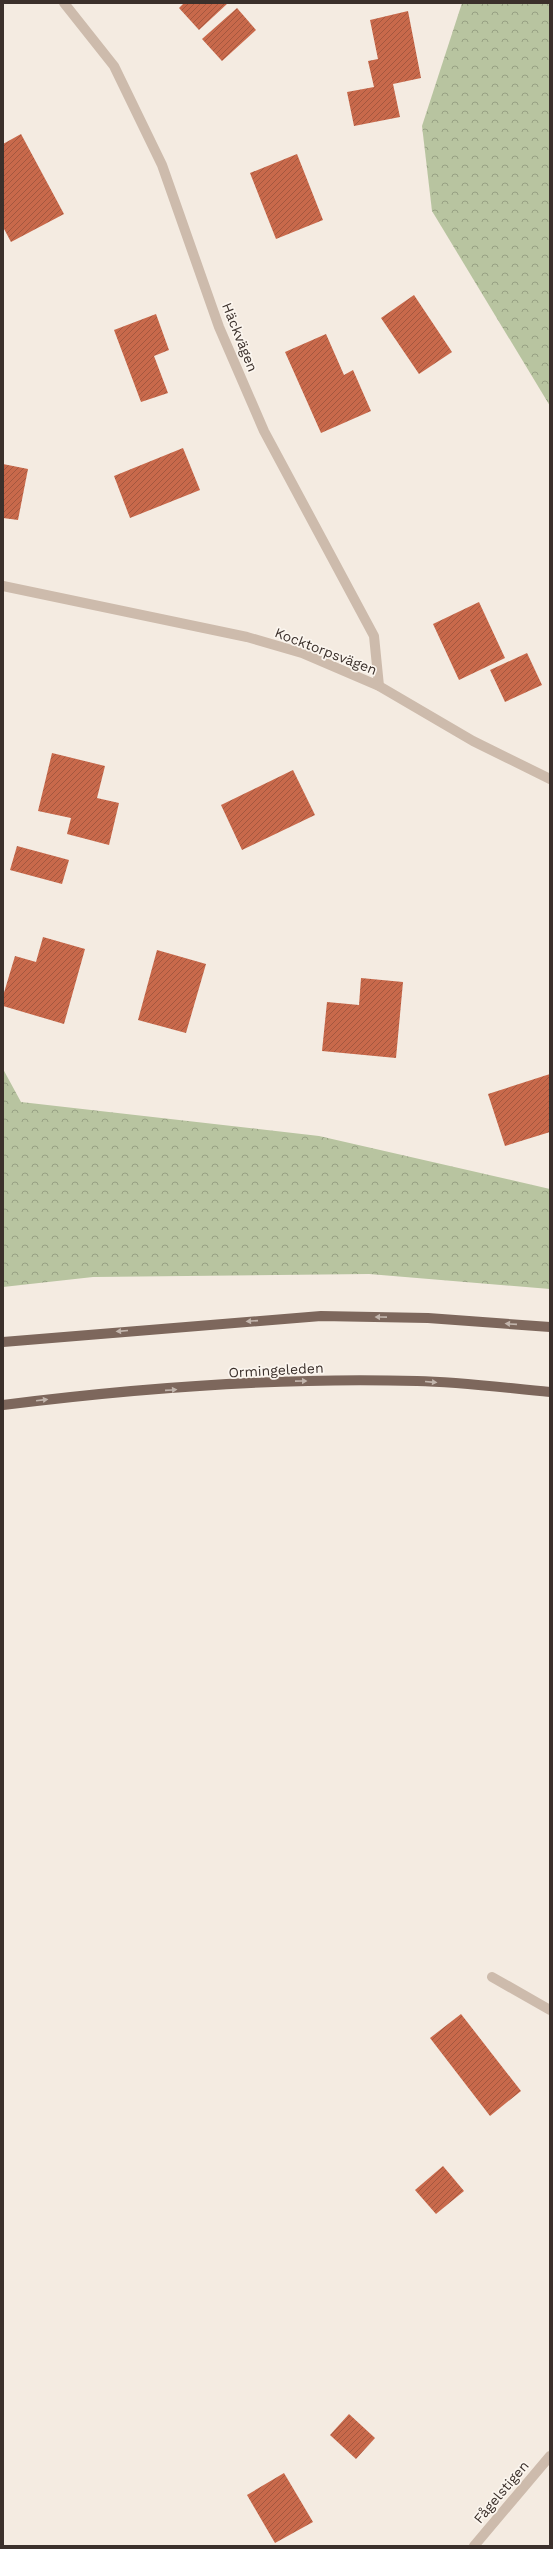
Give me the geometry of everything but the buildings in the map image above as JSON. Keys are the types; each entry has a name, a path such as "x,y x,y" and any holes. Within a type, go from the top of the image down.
{"main road":[{"path":"3,1342 321,1316 428,1318 550,1327"},
{"name":"Ormingeleden","path":"3,1405 58,1398 299,1381 418,1381 550,1392"}],"street":[{"name":"Häckvägen","path":"64,3 114,66 162,165 220,327 264,431 374,636 379,686"},
{"name":"Kocktorpsvägen","path":"3,586 247,637 302,653 379,686 473,741 550,779"},
{"path":"492,1977 550,2010"},
{"name":"Fågelstigen","path":"474,2546 550,2456"}],"green space":[{"path":"462,3 550,3 550,406 432,211 422,126"},
{"path":"3,1069 21,1102 319,1136 550,1189 550,1289 369,1274 93,1277 3,1287"}]}
